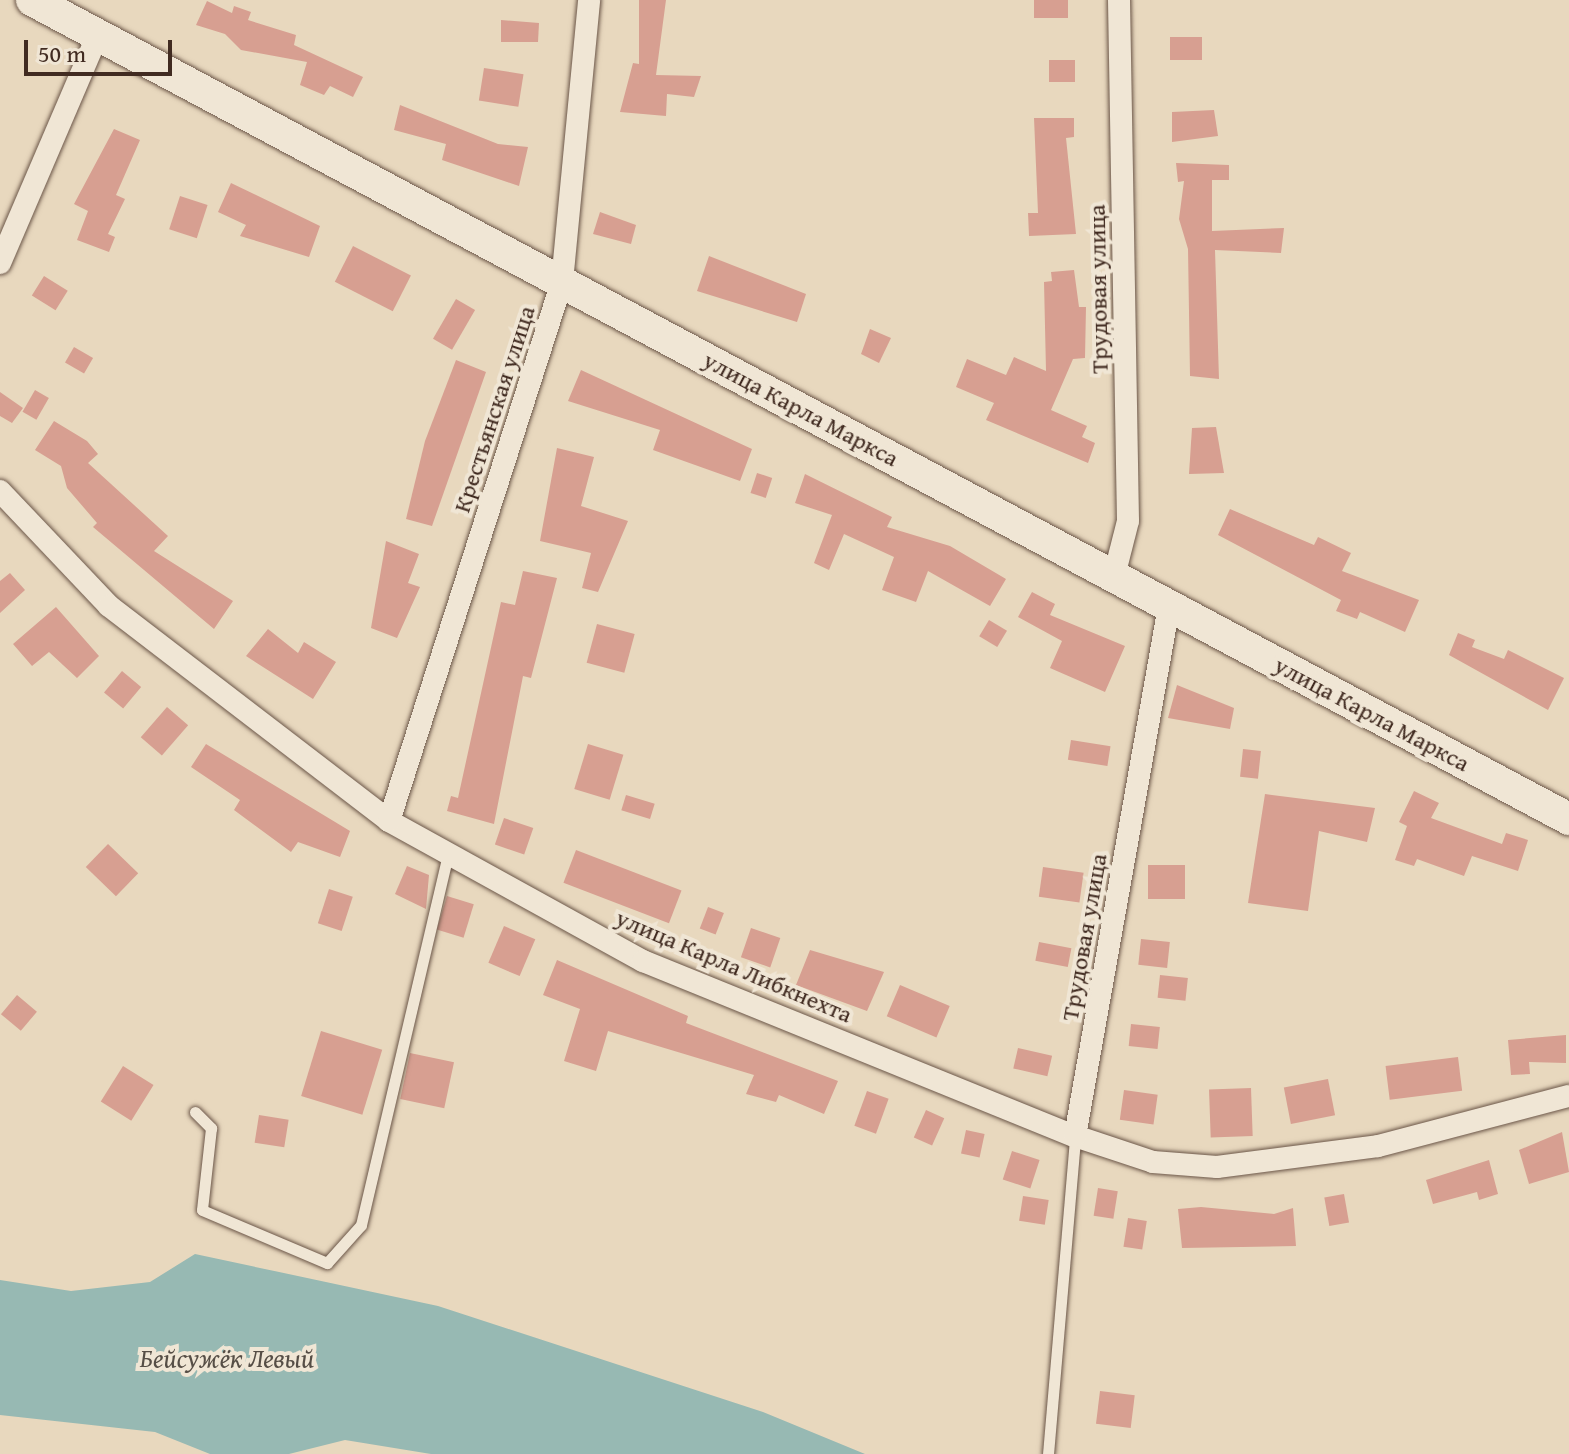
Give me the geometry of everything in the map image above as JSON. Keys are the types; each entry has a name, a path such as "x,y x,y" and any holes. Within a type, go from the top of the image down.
{"main road":[{"name":"улица Карла Маркса","path":"35,1 1569,819"}],"street":[{"name":"Крестьянская улица","path":"389,821 562,282 589,0"},
{"name":"Трудовая улица","path":"1114,576 1128,521 1119,0"},
{"path":"0,263 98,34"},
{"name":"улица Карла Либкнехта","path":"0,491 109,606 389,821 643,961 1075,1136 1153,1162 1217,1167 1378,1146 1569,1096"},
{"name":"Трудовая улица","path":"1075,1136 1169,606"}],"lane":[{"path":"195,1112 211,1128 202,1210 327,1263 361,1225 448,854"},
{"path":"1048,1454 1075,1136"}],"water":[{"name":"Бейсужёк Левый","path":"195,1254 438,1306 763,1412 865,1454 431,1454 345,1440 289,1454 210,1454 155,1432 0,1415 0,1280 71,1291 150,1282"}],"building":[{"path":"639,0 666,0 656,75 701,76 694,97 667,94 666,116 620,112 633,63 639,64"},
{"path":"1034,0 1068,0 1068,18 1034,18"},
{"path":"207,1 232,13 234,6 251,12 248,20 296,35 294,45 363,77 353,97 330,86 324,95 300,85 307,62 241,50 225,34 196,25"},
{"path":"501,20 539,23 538,42 501,42"},
{"path":"1170,37 1202,37 1202,60 1170,60"},
{"path":"1049,60 1075,60 1075,82 1049,82"},
{"path":"484,68 524,74 518,107 479,101"},
{"path":"400,105 498,144 528,147 519,186 442,160 446,144 394,130"},
{"path":"1214,110 1218,136 1172,142 1172,112"},
{"path":"1034,118 1074,118 1074,137 1066,138 1076,234 1029,236 1028,213 1038,213"},
{"path":"114,129 140,140 116,195 125,199 108,234 115,237 109,252 77,240 88,211 74,204"},
{"path":"1176,163 1229,165 1229,180 1212,180 1212,231 1284,228 1281,253 1215,250 1219,379 1190,376 1188,249 1179,219 1184,181 1178,182"},
{"path":"231,183 320,226 309,257 240,236 246,225 218,212"},
{"path":"180,196 208,205 197,238 169,229"},
{"path":"600,212 636,225 631,244 593,234"},
{"path":"353,246 411,276 393,311 335,282"},
{"path":"709,256 806,294 797,322 697,291"},
{"path":"1074,270 1079,307 1086,307 1085,358 1073,359 1051,410 1087,426 1082,437 1095,443 1088,463 986,420 994,403 956,387 967,359 1006,375 1014,357 1046,371 1044,282 1052,281 1051,272"},
{"path":"44,276 68,291 56,310 32,296"},
{"path":"456,299 475,310 452,350 433,339"},
{"path":"870,329 891,338 879,363 861,354"},
{"path":"74,347 93,358 84,374 65,363"},
{"path":"456,360 486,372 432,526 406,519 425,441"},
{"path":"581,370 752,449 740,481 653,450 660,430 568,401"},
{"path":"35,390 49,398 36,420 22,412"},
{"path":"0,392 23,408 12,423 0,416"},
{"path":"54,421 87,441 98,454 88,463 168,536 154,551 233,601 214,629 93,527 97,523 67,488 61,466 35,450"},
{"path":"1216,427 1224,473 1189,474 1192,428"},
{"path":"557,448 594,457 581,506 628,521 598,592 582,588 591,553 540,541"},
{"path":"757,473 772,478 766,498 751,493"},
{"path":"805,474 892,517 887,527 950,546 1006,579 990,606 928,571 916,602 882,590 894,557 844,534 829,570 814,563 832,515 795,503"},
{"path":"1230,509 1314,545 1318,537 1351,553 1342,571 1419,600 1405,632 1360,612 1357,619 1336,611 1341,600 1218,535"},
{"path":"386,541 419,554 408,583 420,587 397,638 371,628"},
{"path":"523,571 557,578 531,678 523,676 494,824 447,811 451,796 458,798 501,602 515,605"},
{"path":"10,573 25,590 0,613 0,581"},
{"path":"1032,592 1055,604 1050,615 1125,646 1105,692 1050,668 1062,641 1018,617"},
{"path":"56,607 99,656 77,678 49,652 32,666 13,644"},
{"path":"989,620 1007,631 997,647 979,636"},
{"path":"597,624 635,634 624,673 587,663"},
{"path":"268,629 298,653 304,642 336,662 313,699 246,656"},
{"path":"1458,633 1475,640 1472,647 1504,659 1508,650 1564,678 1548,710 1449,655"},
{"path":"122,671 141,687 123,709 104,692"},
{"path":"1177,685 1234,708 1230,729 1168,718"},
{"path":"167,707 188,725 162,756 141,737"},
{"path":"1071,740 1111,746 1107,766 1068,760"},
{"path":"206,744 350,831 340,857 298,842 291,852 234,810 240,800 191,767"},
{"path":"588,744 623,755 610,800 574,789"},
{"path":"1243,749 1261,751 1258,779 1240,777"},
{"path":"1414,791 1439,803 1431,818 1502,844 1506,833 1528,840 1518,871 1472,856 1464,876 1417,859 1414,866 1395,860 1407,826 1399,822"},
{"path":"1265,794 1375,808 1367,842 1319,831 1308,911 1248,903"},
{"path":"626,795 655,804 650,819 621,810"},
{"path":"504,818 533,828 524,855 495,844"},
{"path":"108,844 138,873 116,896 86,867"},
{"path":"576,850 681,890 669,923 563,883"},
{"path":"1148,865 1185,865 1185,899 1148,899"},
{"path":"407,866 429,875 426,909 395,894"},
{"path":"1043,867 1084,873 1079,902 1039,897"},
{"path":"329,889 353,897 342,931 318,923"},
{"path":"447,896 474,904 464,938 437,929"},
{"path":"708,907 724,913 716,935 700,928"},
{"path":"504,926 535,939 520,976 488,963"},
{"path":"751,928 780,938 770,967 741,957"},
{"path":"1141,939 1170,942 1167,968 1138,965"},
{"path":"1039,942 1071,948 1068,967 1035,961"},
{"path":"810,950 884,972 867,1011 796,985"},
{"path":"557,960 688,1016 686,1023 838,1081 824,1114 779,1095 776,1102 746,1094 754,1075 608,1031 596,1071 564,1061 580,1009 543,995"},
{"path":"1160,975 1188,978 1185,1001 1158,998"},
{"path":"900,985 950,1006 936,1037 887,1016"},
{"path":"17,995 37,1012 21,1031 1,1014"},
{"path":"1131,1024 1160,1027 1158,1049 1129,1046"},
{"path":"321,1031 382,1050 362,1115 301,1096"},
{"path":"1566,1035 1566,1063 1529,1062 1530,1074 1511,1075 1508,1040"},
{"path":"1018,1048 1052,1056 1047,1076 1013,1068"},
{"path":"410,1053 454,1062 444,1108 400,1099"},
{"path":"1458,1057 1462,1091 1390,1100 1386,1066"},
{"path":"123,1066 154,1085 131,1121 101,1102"},
{"path":"1328,1079 1335,1115 1291,1124 1284,1088"},
{"path":"1251,1088 1253,1136 1211,1137 1209,1089"},
{"path":"1124,1090 1158,1095 1153,1124 1120,1120"},
{"path":"867,1091 889,1099 876,1134 854,1126"},
{"path":"926,1110 944,1118 932,1146 914,1137"},
{"path":"259,1115 289,1120 284,1147 255,1143"},
{"path":"966,1130 985,1134 980,1157 961,1153"},
{"path":"1562,1132 1569,1172 1529,1184 1519,1150"},
{"path":"1012,1151 1040,1160 1030,1188 1003,1180"},
{"path":"1489,1160 1498,1194 1479,1200 1477,1192 1433,1204 1426,1180"},
{"path":"1098,1188 1118,1191 1113,1219 1094,1216"},
{"path":"1344,1194 1349,1223 1329,1226 1324,1197"},
{"path":"1023,1196 1049,1200 1045,1225 1019,1221"},
{"path":"1201,1207 1274,1214 1293,1208 1296,1246 1182,1248 1178,1209"},
{"path":"1128,1218 1147,1221 1142,1250 1123,1247"},
{"path":"1100,1391 1135,1395 1131,1428 1096,1424"}]}
